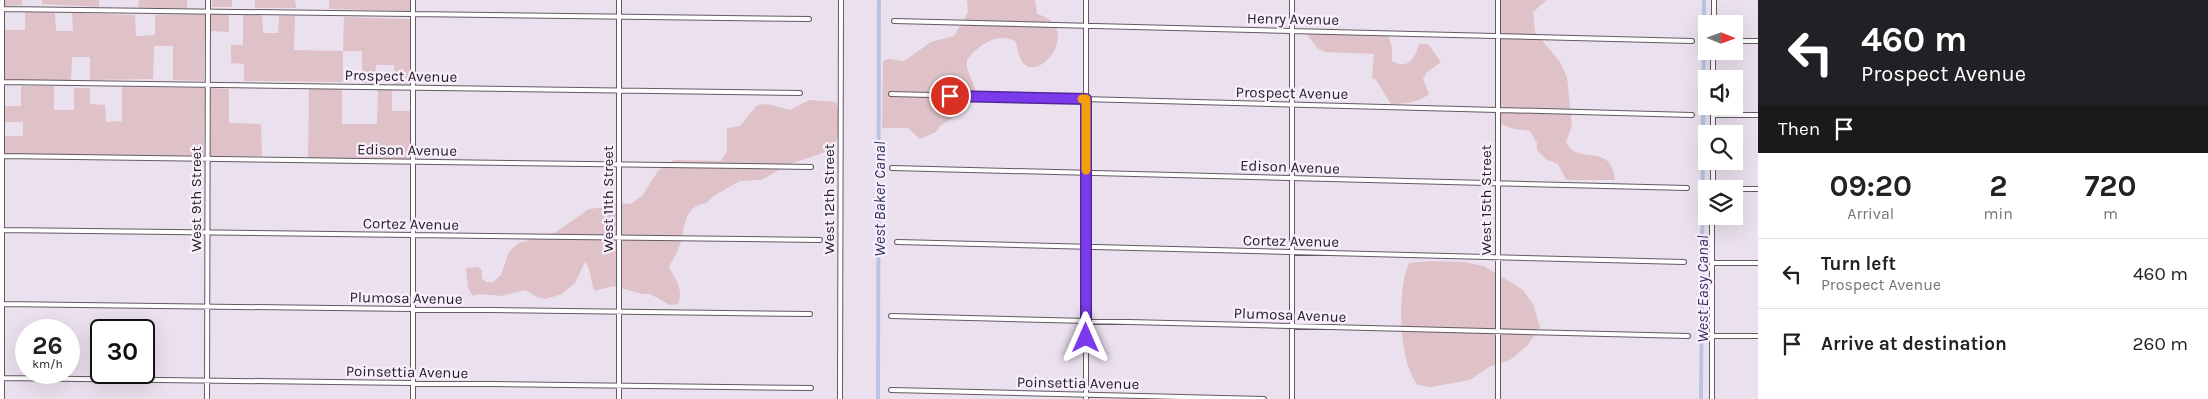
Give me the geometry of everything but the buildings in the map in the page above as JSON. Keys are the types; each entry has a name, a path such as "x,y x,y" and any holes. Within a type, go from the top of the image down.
{"street":[{"path":"2,0 2,399"},
{"name":"West 9th Street","path":"207,399 208,0"},
{"path":"413,399 414,0"},
{"name":"West 11th Street","path":"619,0 619,399"},
{"name":"West 12th Street","path":"840,399 841,0"},
{"path":"1086,0 1086,397"},
{"path":"1292,0 1292,399"},
{"name":"West 15th Street","path":"1498,0 1498,399"},
{"path":"1714,0 1714,15"},
{"path":"2,8 809,19"},
{"name":"Henry Avenue","path":"894,21 1692,41"},
{"path":"1743,41 1758,42"},
{"name":"Prospect Avenue","path":"2,82 800,93"},
{"name":"Prospect Avenue","path":"891,94 1692,115"},
{"path":"1713,115 1713,125"},
{"path":"1743,115 1758,115"},
{"name":"Edison Avenue","path":"2,156 811,167"},
{"name":"Edison Avenue","path":"892,168 1687,188"},
{"path":"1743,189 1758,189"},
{"path":"1712,225 1712,399"},
{"name":"Cortez Avenue","path":"2,230 820,240"},
{"name":"Cortez Avenue","path":"897,242 1684,262"},
{"path":"1712,263 1758,263"},
{"name":"Plumosa Avenue","path":"2,304 810,314"},
{"name":"Plumosa Avenue","path":"891,316 1688,336"},
{"path":"1712,336 1758,336"},
{"name":"Poinsettia Avenue","path":"2,378 812,388"},
{"name":"Poinsettia Avenue","path":"891,390 1086,397 1264,399"}],"shaded area":[{"path":"5,0 22,0 22,5 5,6"},
{"path":"42,0 99,0 99,7 42,4"},
{"path":"139,0 187,0 187,8 138,8"},
{"path":"212,0 232,0 232,7 212,7"},
{"path":"255,0 295,0 296,8 255,8"},
{"path":"329,0 410,0 410,11 329,9"},
{"path":"967,0 1035,0 1037,14 1050,21 1057,30 1058,40 1054,51 1039,66 1031,67 1021,61 1015,41 1001,38 988,42 977,49 967,60 967,68 976,91 969,104 960,113 940,126 936,132 920,139 908,128 882,128 883,61 888,59 904,61 931,42 954,36 968,12"},
{"path":"1500,0 1547,0 1533,12 1535,32 1560,62 1567,77 1572,126 1566,142 1571,149 1578,153 1601,157 1607,161 1612,168 1615,180 1566,180 1558,164 1547,160 1537,150 1537,143 1530,131 1514,129 1501,124 1498,8"},
{"path":"25,12 55,13 56,31 73,31 72,13 135,15 136,36 155,35 155,15 205,14 204,81 173,80 173,46 154,46 153,79 90,80 90,57 72,57 71,80 5,80 5,30 25,30"},
{"path":"211,14 229,15 229,32 211,31"},
{"path":"243,15 262,15 263,33 278,33 279,16 295,16 294,50 343,51 343,82 244,81 244,64 231,63 231,45 243,45"},
{"path":"344,17 410,19 411,84 394,85 394,65 376,65 375,84 362,83 362,51 343,51"},
{"path":"1305,31 1387,33 1392,48 1392,61 1407,64 1413,58 1419,44 1428,44 1441,62 1427,72 1423,79 1429,94 1412,102 1391,104 1376,80 1372,78 1374,54 1325,52 1317,48"},
{"path":"21,86 54,86 54,110 74,110 74,88 90,88 90,104 105,105 106,122 122,121 122,87 205,88 204,156 5,154 5,136 23,136 23,122 5,122 5,106 21,106"},
{"path":"211,88 229,89 229,123 261,124 262,156 210,157"},
{"path":"309,89 342,89 342,124 377,124 378,90 392,90 392,111 410,111 410,159 308,158"},
{"path":"809,100 836,102 838,109 838,137 831,150 790,164 761,180 740,181 712,197 707,203 693,208 686,219 680,245 669,267 680,290 678,304 670,305 650,294 642,294 613,286 595,291 585,262 575,283 562,294 546,299 539,298 525,290 502,296 479,294 473,296 468,288 466,268 478,267 482,270 482,278 486,282 493,282 501,275 509,252 519,243 556,232 589,209 606,207 616,203 630,204 642,196 658,171 674,160 721,161 727,151 727,128 740,126 757,105 767,104 790,110"},
{"path":"1431,261 1464,262 1484,266 1523,290 1533,304 1540,327 1527,346 1510,360 1489,367 1470,380 1431,387 1418,385 1411,374 1406,360 1401,307 1405,275 1409,263"}],"waterway":[{"name":"West Baker Canal","path":"878,399 879,0"},
{"name":"West Easy Canal","path":"1701,399 1704,0"}],"slow traffic":[{"path":"1082,99 1086,99 1086,170"}],"route":[{"path":"950,96 1086,99 1086,338"}]}
